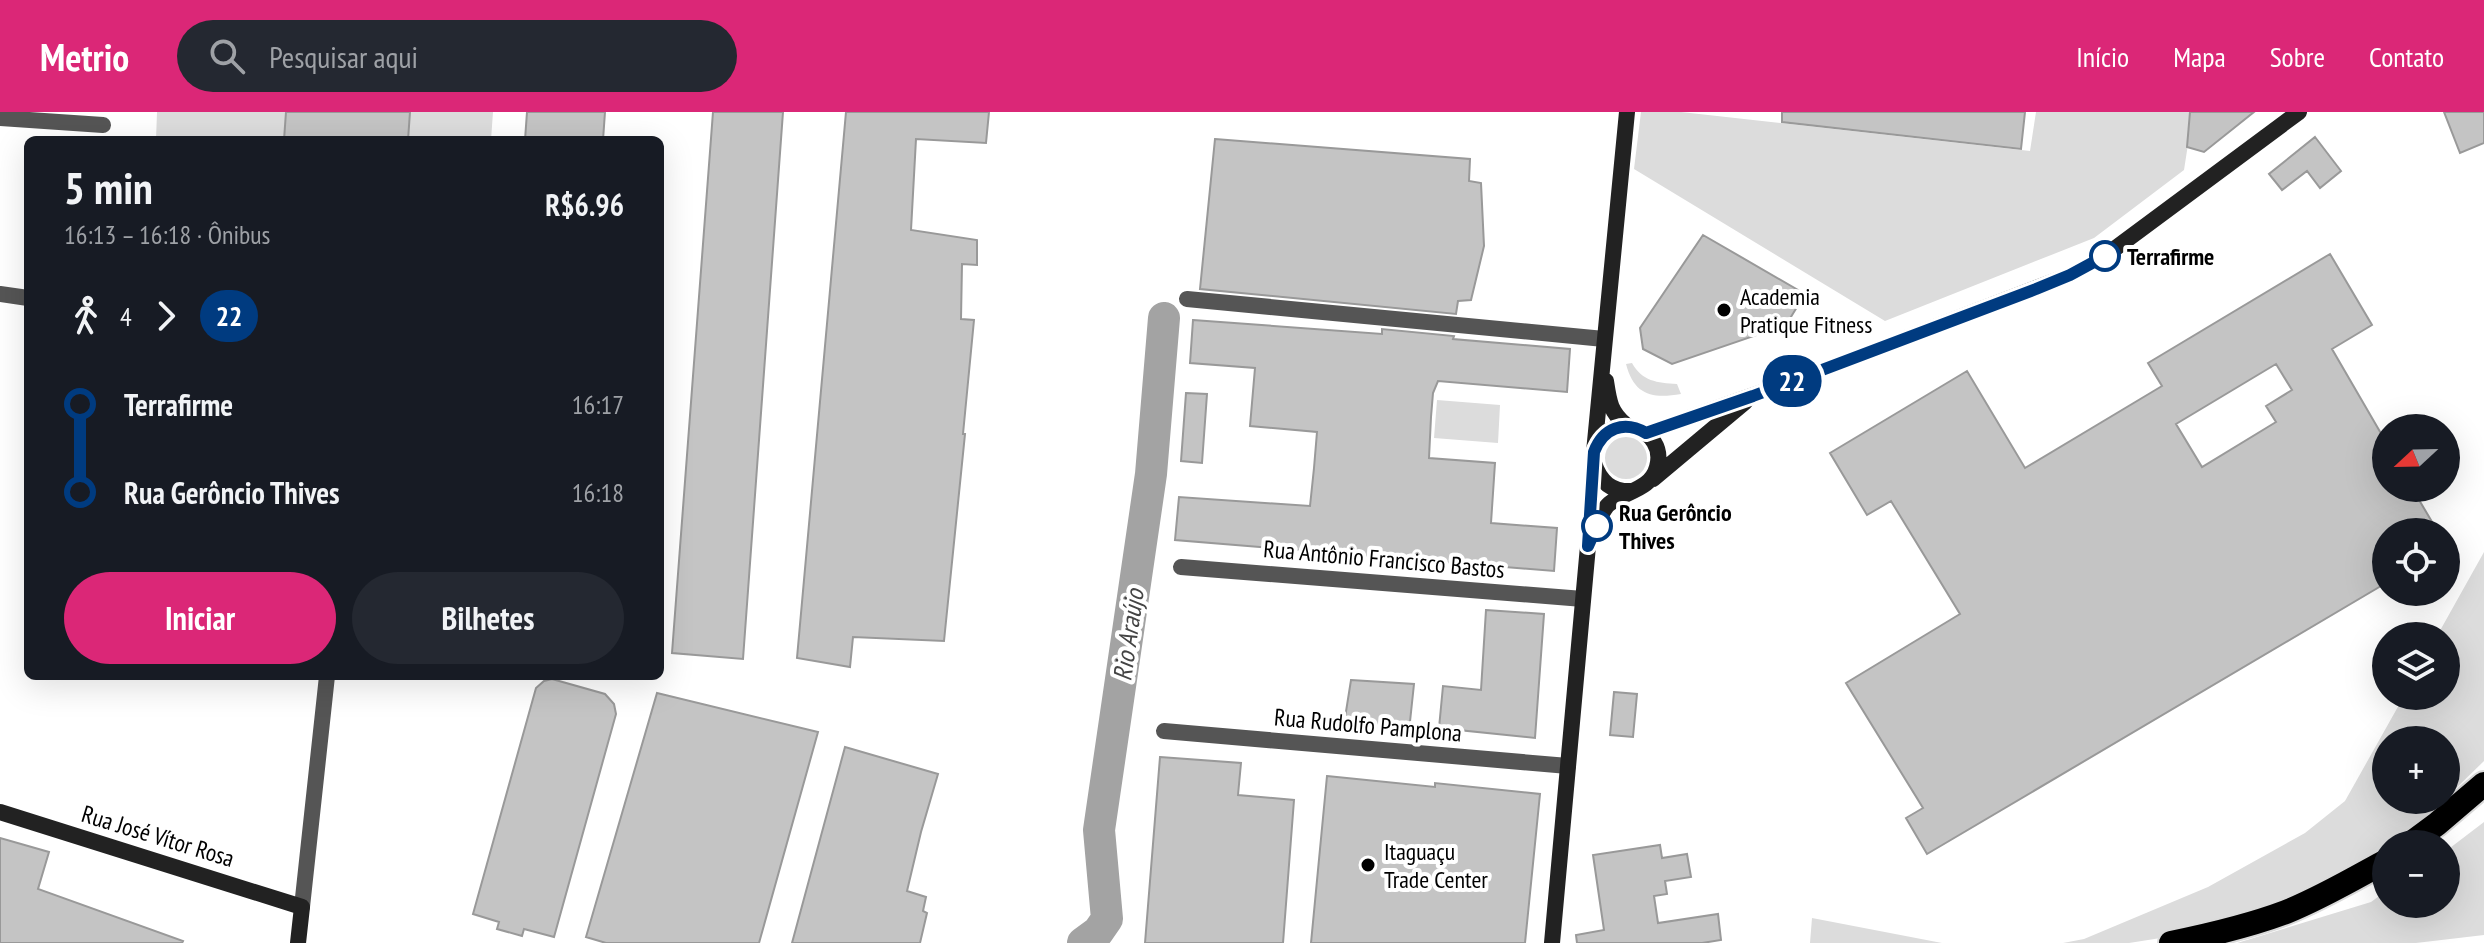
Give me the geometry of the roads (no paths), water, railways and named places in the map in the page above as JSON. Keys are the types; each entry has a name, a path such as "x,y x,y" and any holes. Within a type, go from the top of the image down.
{"highway":[{"path":"2429,830 2484,784"},
{"path":"2171,943 2216,934 2285,912 2372,869"}],"main road":[{"path":"1552,943 1627,112"},
{"path":"1646,433 2036,289 2090,265 2299,112"},
{"path":"1604,347 1609,400 1614,416 1626,425"},
{"path":"1588,546 1607,506 1650,481 1753,396"},
{"path":"1634,490 1625,491 1609,486 1597,474 1594,458 1598,442 1605,433 1626,425 1637,427 1654,441 1658,463 1650,481"},
{"name":"Rua José Vítor Rosa","path":"0,812 302,907"},
{"path":"298,943 302,907"}],"street":[{"path":"0,118 103,125"},
{"path":"0,294 24,297"},
{"path":"1187,299 1604,347"},
{"name":"Rua Antônio Francisco Bastos","path":"1181,567 1583,599"},
{"path":"302,907 327,680"},
{"name":"Rua Rudolfo Pamplona","path":"1164,731 1568,766"}],"waterway":[{"name":"Rio Araújo","path":"1083,943 1098,932 1107,919 1099,830 1151,474 1164,318"}],"place":[{"name":"Terrafirme","path":"2105,256"},
{"name":"Academia Pratique Fitness","path":"1724,310"},
{"name":"Rua Gerôncio Thives","path":"1597,526"},
{"name":"Itaguaçu Trade Center","path":"1368,865"}]}
